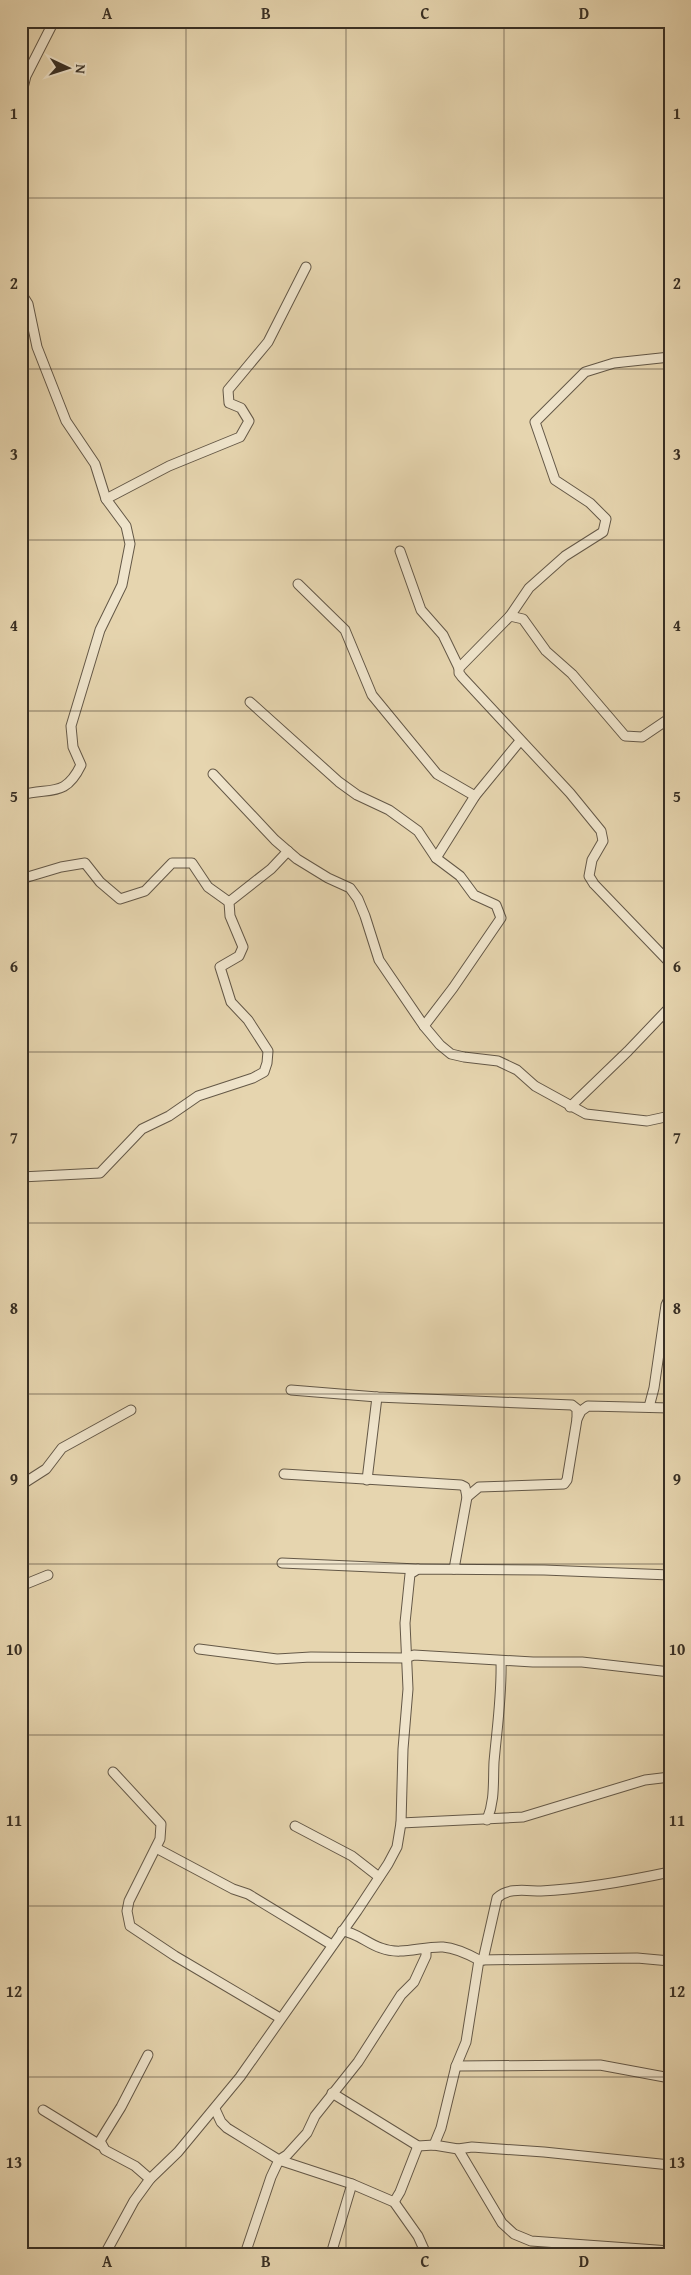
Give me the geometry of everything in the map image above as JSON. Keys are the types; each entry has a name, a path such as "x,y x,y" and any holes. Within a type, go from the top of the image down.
{"street":[{"path":"21,96 26,76 54,21"},
{"path":"106,499 169,466 240,436 249,421 241,408 229,403 228,390 268,342 306,267"},
{"path":"21,293 28,304 37,347 66,422 94,464 106,499 126,526 130,544 122,585 100,630 71,726 73,747 81,765 74,779 58,790 38,790 21,795"},
{"path":"459,668 510,616 529,588 565,556 603,532 606,519 590,503 555,480 535,422 586,372 614,364 670,357"},
{"path":"400,551 421,610 443,635 459,668 458,673 570,793 601,831 603,841 592,860 589,870 589,876 594,884 670,963"},
{"path":"298,584 345,630 372,695 431,766 438,774 475,796"},
{"path":"510,616 522,619 546,651 572,674 625,736 642,737 670,718"},
{"path":"250,702 339,782 358,795 388,810 418,831 436,858 460,876 474,895 496,905 500,918 448,995 424,1026"},
{"path":"436,858 475,796 520,741"},
{"path":"214,774 288,851 328,878 350,888 366,916 379,960 424,1026 440,1045 451,1054 498,1061 517,1070 535,1086 570,1107 586,1114 647,1121 670,1116"},
{"path":"229,902 271,869 288,851"},
{"path":"21,879 61,867 85,863 100,882 120,899 145,891 172,863 192,862 208,887 229,902"},
{"path":"21,1177 100,1173 142,1129 169,1116 198,1096 253,1078 264,1072 268,1051 248,1020 231,1002 220,967 240,956 243,947 230,916 229,902"},
{"path":"570,1107 670,1007"},
{"path":"649,1407 654,1388 666,1305 670,1297"},
{"path":"291,1390 377,1397 572,1405 577,1409 567,1480 564,1484 479,1487 467,1497"},
{"path":"368,1480 377,1397"},
{"path":"577,1419 581,1411 588,1406 670,1408"},
{"path":"21,1485 46,1469 62,1448 131,1410"},
{"path":"284,1474 461,1485 467,1491 467,1497 454,1569"},
{"path":"282,1563 418,1569 670,1574"},
{"path":"105,2254 134,2201 150,2179 178,2152 240,2077 380,1878 397,1847 401,1823 403,1749 408,1689 405,1658 405,1623 410,1574 418,1569"},
{"path":"21,1586 48,1575"},
{"path":"199,1649 277,1659 312,1657 405,1658 414,1655 501,1661 582,1662 670,1672"},
{"path":"486,1820 494,1798 494,1765 500,1717 501,1661"},
{"path":"113,1772 161,1824 160,1839 130,1901 127,1911 130,1926 192,1967 280,2018"},
{"path":"401,1823 523,1817 645,1780 670,1777"},
{"path":"295,1826 352,1856 380,1878"},
{"path":"156,1848 233,1889 248,1894 332,1945"},
{"path":"434,2145 441,2128 456,2066 466,2042 481,1960 497,1898 506,1891 557,1890 670,1872"},
{"path":"342,1931 349,1931 381,1949 401,1951 445,1947 481,1960 637,1958 670,1961"},
{"path":"245,2254 271,2177 279,2160 287,2156 307,2133 332,2093 358,2062 401,1995 414,1982 426,1956 426,1949"},
{"path":"100,2144 100,2137 120,2108 148,2055"},
{"path":"456,2066 600,2064 670,2078"},
{"path":"332,2093 418,2146 434,2145 458,2149 472,2147 544,2152 670,2165"},
{"path":"215,2109 218,2117 227,2128 279,2160 352,2184 394,2202 418,2236 426,2254"},
{"path":"43,2110 100,2144 105,2150 135,2166 150,2179"},
{"path":"394,2202 400,2192 418,2146"},
{"path":"458,2149 502,2223 514,2234 531,2241 670,2252"},
{"path":"331,2254 352,2184"}]}
